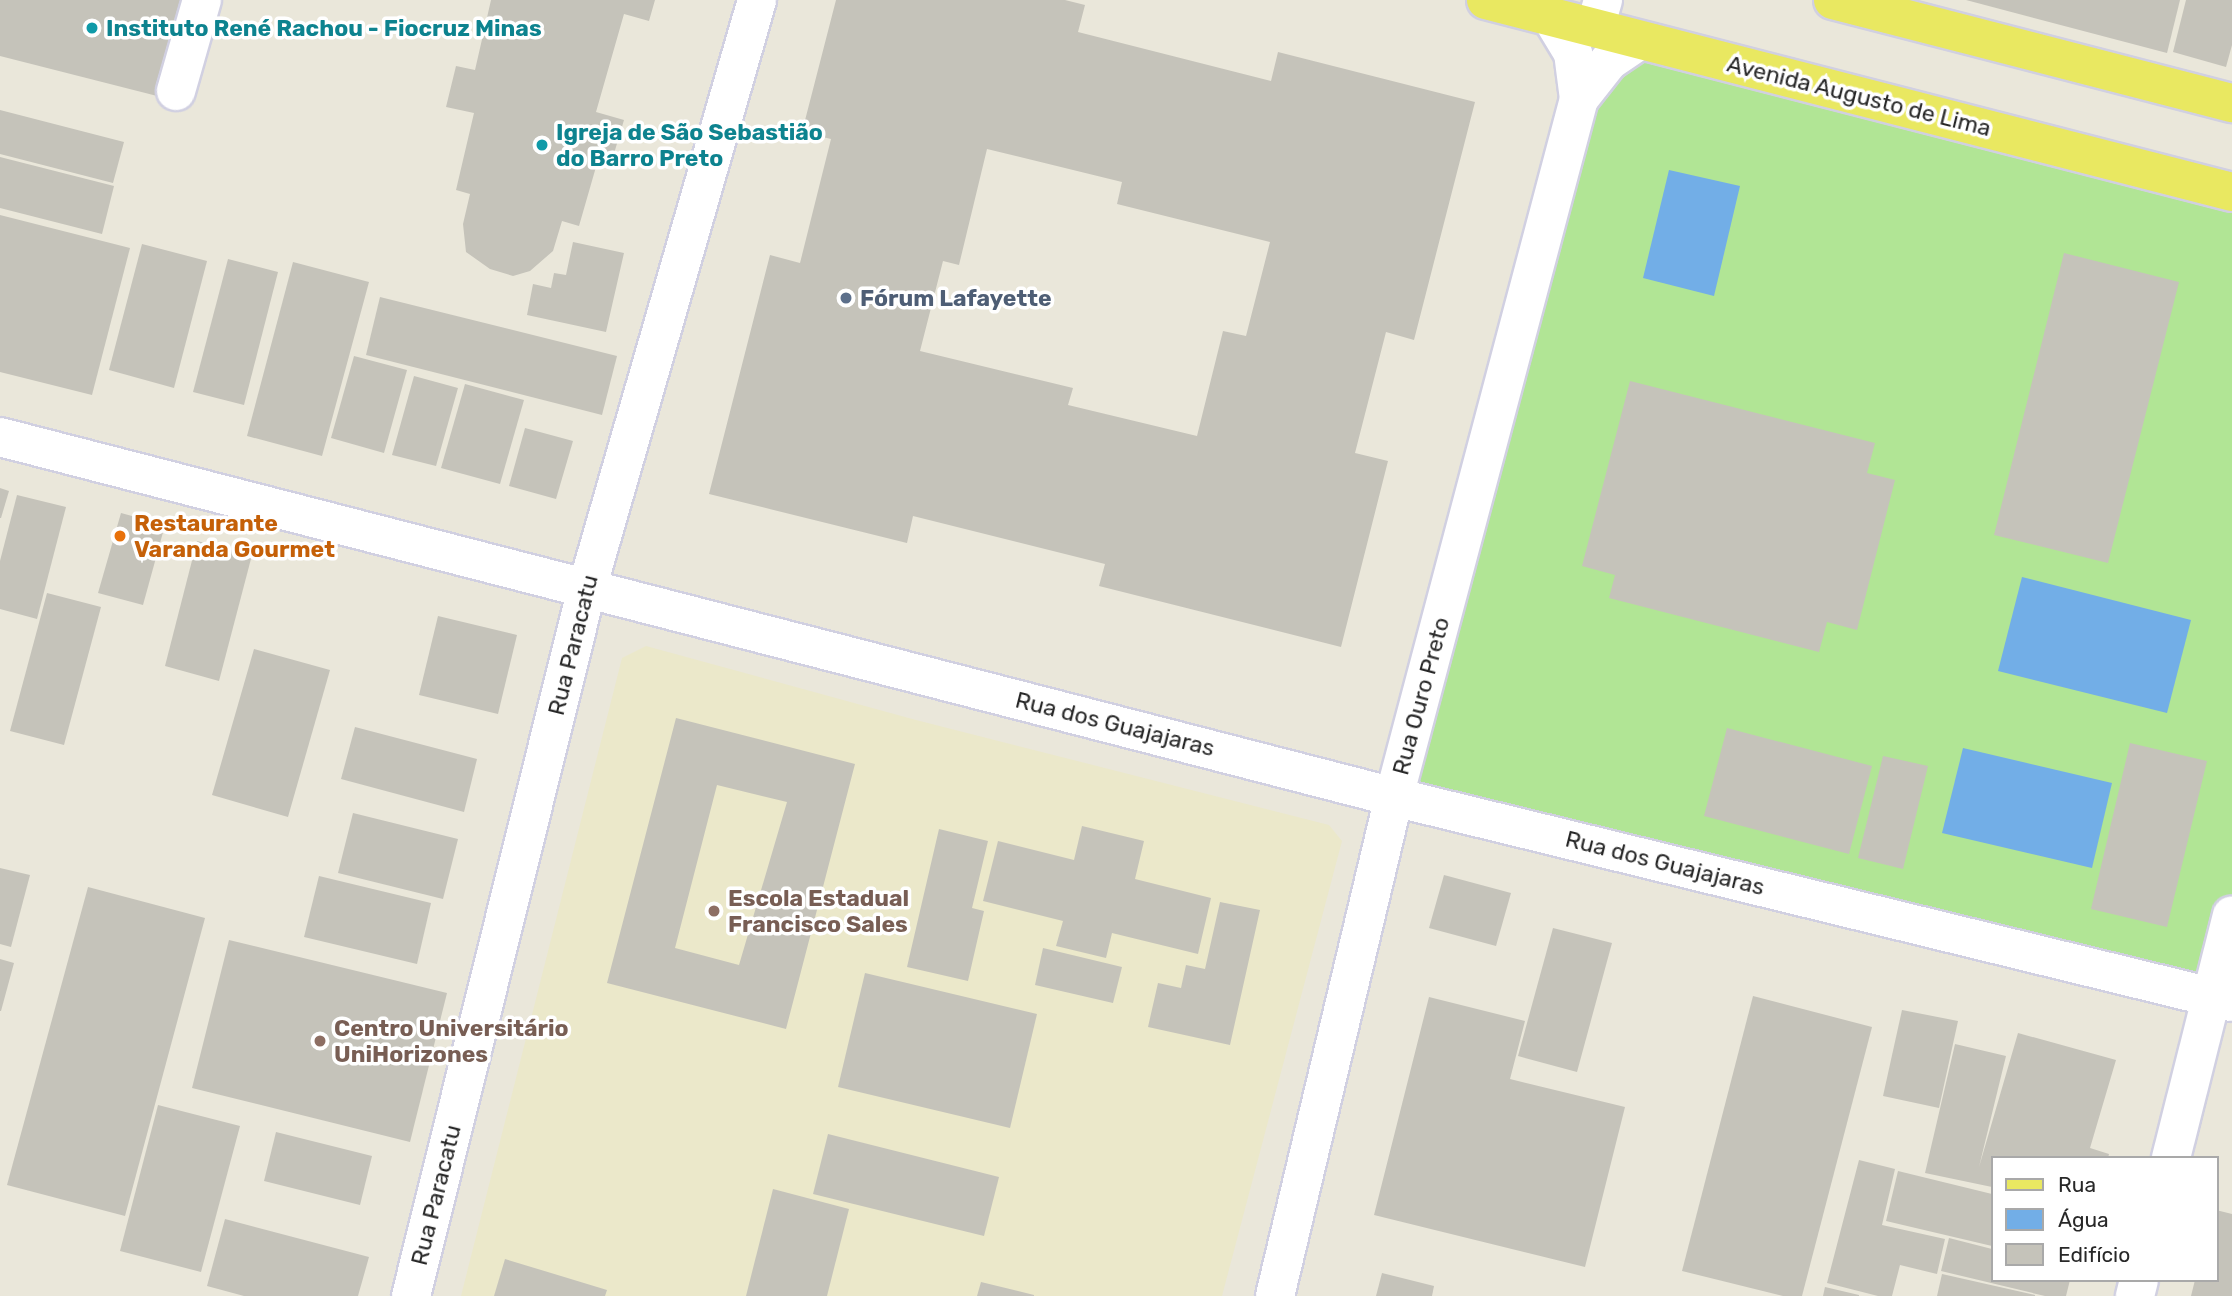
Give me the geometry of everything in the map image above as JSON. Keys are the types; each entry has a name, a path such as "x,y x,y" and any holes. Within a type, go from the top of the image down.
{"main road":[{"name":"Avenida Augusto de Lima","path":"1486,0 1551,17 1599,14 1640,40 2232,192"},
{"path":"1833,0 2232,103"}],"street":[{"path":"176,91 202,0"},
{"name":"Rua Paracatu","path":"411,1296 587,588 757,0"},
{"name":"Rua Ouro Preto","path":"1275,1296 1394,797 1579,99 1573,53 1551,17"},
{"name":"Rua Ouro Preto","path":"1579,99 1609,61 1640,40"},
{"name":"Rua dos Guajajaras","path":"0,437 1394,797 2222,1000"},
{"path":"2172,1156 2222,1000 2232,916"}],"shaded area":[{"path":"646,646 916,720 1329,825 1342,841 1222,1296 461,1296 622,658"}],"green space":[{"path":"1595,28 2232,191 2232,916 2212,997 1394,797"}],"water":[{"path":"1669,170 1740,186 1714,296 1643,278"},
{"path":"2022,577 2191,620 2167,713 1998,671"},
{"path":"1963,748 2112,783 2092,868 1942,833"}],"building":[{"name":"Instituto René Rachou - Fiocruz Minas","path":"0,0 191,0 165,98 0,56"},
{"name":"Igreja de São Sebastião do Barro Preto","path":"491,0 655,0 649,21 624,14 596,112 624,120 613,157 600,153 579,226 562,221 553,251 530,271 513,276 490,269 466,252 463,224 470,194 456,190 474,113 446,107 456,66 475,70"},
{"name":"Fórum Lafayette","path":"836,0 1065,0 1085,5 1078,32 1271,81 1278,52 1475,102 1414,340 1386,332 1355,453 1388,461 1341,647 1099,586 1105,564 913,516 907,543 709,494 770,255 800,263 831,139 802,132","holes":["987,149 1122,182 1117,204 1270,242 1246,336 1223,331 1197,436 1068,405 1073,388 920,351 943,261 959,265"]},
{"path":"1966,0 2180,0 2167,53"},
{"path":"2186,0 2232,0 2232,45 2226,67 2173,52"},
{"path":"0,110 124,142 113,183 0,154"},
{"path":"0,157 114,186 102,234 0,208"},
{"path":"0,215 130,248 92,395 0,372"},
{"path":"573,242 624,253 606,332 527,315 533,284 551,288 554,273 566,275"},
{"path":"142,244 207,261 174,388 109,370"},
{"path":"2064,253 2179,282 2108,563 1994,535"},
{"path":"228,259 278,272 244,405 193,392"},
{"path":"293,262 369,282 322,456 247,436"},
{"path":"380,297 617,356 602,415 366,355"},
{"path":"354,356 407,370 384,453 331,438"},
{"path":"414,376 458,388 436,466 392,455"},
{"path":"1630,381 1875,443 1867,473 1895,480 1857,630 1827,622 1819,652 1609,598 1615,575 1582,566"},
{"path":"465,384 524,400 500,484 441,468"},
{"path":"525,428 573,441 556,499 509,486"},
{"path":"0,488 9,491 1,518 0,518"},
{"path":"17,495 66,507 37,619 0,609 0,561"},
{"path":"121,513 165,525 143,605 98,593"},
{"path":"197,541 252,555 219,681 165,666"},
{"path":"47,593 101,607 64,745 10,731"},
{"path":"438,616 517,635 498,714 419,695"},
{"path":"254,649 330,670 288,817 212,795"},
{"path":"676,718 855,764 786,1029 607,983","holes":["717,785 787,802 739,965 675,948"]},
{"path":"355,727 477,759 464,812 341,779"},
{"path":"1727,728 1872,766 1849,854 1704,816"},
{"path":"2130,743 2207,761 2167,927 2091,909"},
{"path":"1883,756 1928,766 1903,869 1858,858"},
{"path":"353,813 458,839 443,899 338,873"},
{"path":"1082,826 1144,841 1135,879 1211,898 1198,954 1112,933 1106,958 1056,946 1063,921 983,901 998,841 1074,860"},
{"path":"939,829 988,841 972,908 984,911 968,981 907,967"},
{"path":"0,868 30,875 11,947 0,944"},
{"path":"1444,875 1511,893 1496,946 1429,928"},
{"path":"319,876 431,903 417,964 304,937"},
{"path":"88,887 205,918 125,1216 7,1185"},
{"path":"1220,902 1260,910 1230,1045 1148,1027 1158,983 1181,988 1186,965 1205,969"},
{"path":"1553,928 1612,943 1577,1072 1518,1056"},
{"name":"Centro Universitário UniHorizones","path":"229,940 447,993 410,1142 192,1088"},
{"path":"1043,948 1122,967 1113,1003 1035,985"},
{"path":"0,959 14,963 1,1011 0,1011"},
{"path":"865,973 1037,1014 1010,1128 838,1087"},
{"path":"1753,996 1872,1027 1802,1296 1783,1296 1682,1271"},
{"path":"1429,997 1525,1021 1510,1079 1625,1107 1585,1267 1374,1215"},
{"path":"1902,1010 1958,1021 1939,1108 1883,1096"},
{"path":"2018,1033 2116,1060 2090,1148 2108,1156 1990,1156 1990,1187 1925,1173 1955,1044 2006,1056 1979,1167"},
{"path":"158,1105 240,1126 201,1272 120,1251"},
{"path":"276,1132 372,1156 360,1205 264,1181"},
{"path":"828,1134 999,1177 984,1236 813,1194"},
{"path":"1859,1160 1895,1169 1882,1225 1945,1239 1937,1274 1900,1265 1892,1296 1878,1296 1827,1283"},
{"path":"1898,1171 1990,1194 1990,1246 1886,1221"},
{"path":"773,1189 849,1209 827,1296 746,1296"},
{"path":"2218,1210 2232,1214 2232,1296 2191,1296 2194,1282 2218,1282"},
{"path":"225,1219 369,1257 358,1296 244,1296 207,1286"},
{"path":"1949,1238 1990,1248 1990,1282 2070,1282 2066,1296 2045,1296 1941,1271"},
{"path":"505,1259 607,1290 605,1296 494,1296"},
{"path":"1382,1273 1434,1286 1432,1296 1376,1296"},
{"path":"1942,1274 2035,1295 2035,1296 1937,1296"},
{"path":"981,1282 1034,1295 1034,1296 977,1296"},
{"path":"1825,1287 1859,1295 1859,1296 1823,1296"}],"place":[{"name":"Instituto René Rachou - Fiocruz Minas","path":"92,28"},
{"name":"Igreja de São Sebastião do Barro Preto","path":"542,145"},
{"name":"Fórum Lafayette","path":"846,298"},
{"name":"Restaurante Varanda Gourmet","path":"120,536"},
{"name":"Escola Estadual Francisco Sales","path":"714,911"},
{"name":"Centro Universitário UniHorizones","path":"320,1041"}]}
